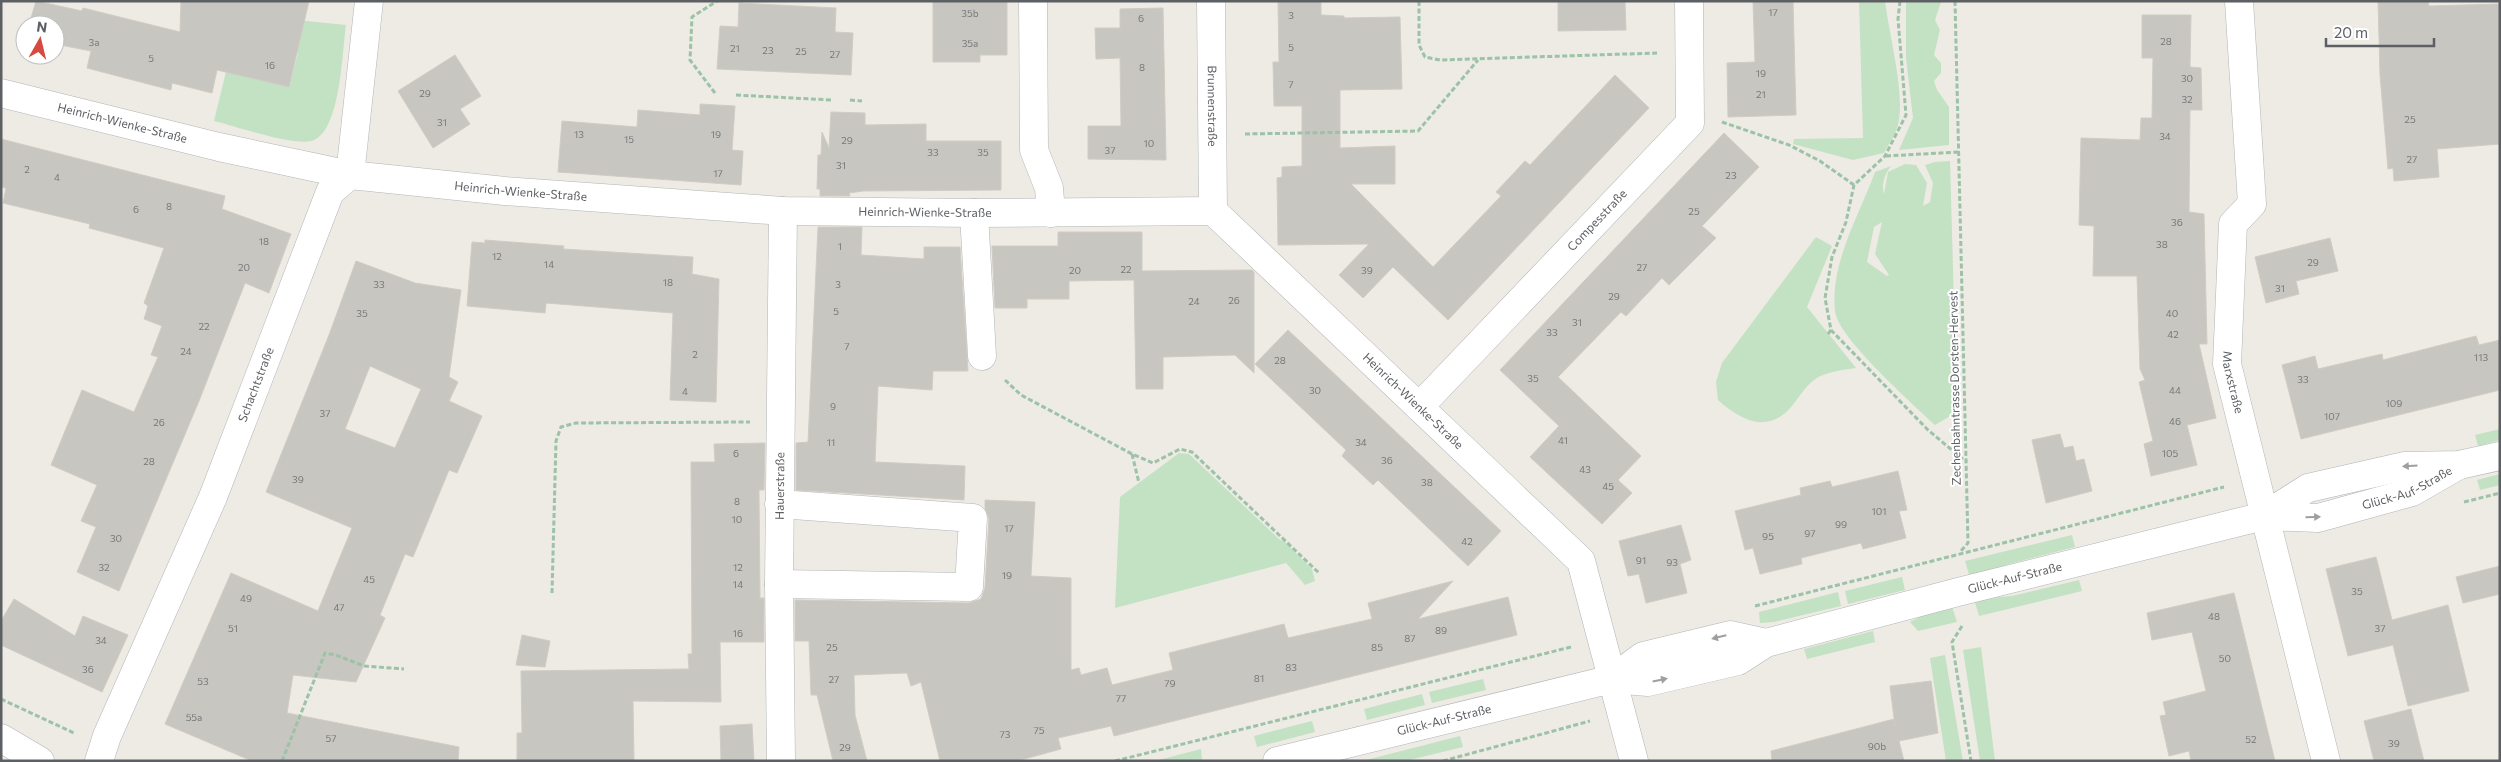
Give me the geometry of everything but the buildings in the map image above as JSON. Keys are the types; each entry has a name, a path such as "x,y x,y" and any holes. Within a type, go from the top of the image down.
{"street":[{"path":"350,175 369,1"},
{"path":"1033,1 1034,150 1048,188 1051,213"},
{"name":"Brunnenstraße","path":"1211,1 1213,211"},
{"path":"1689,1 1690,123"},
{"name":"Marxstraße","path":"2239,1 2252,204 2233,224 2227,364 2326,761"},
{"name":"Heinrich-Wienke-Straße","path":"1,93 219,147 350,175 505,191 783,211 974,213 1213,211 1581,561 1634,761"},
{"name":"Compesstraße","path":"1419,406 1690,123"},
{"name":"Schachtstraße","path":"100,754 213,497 330,192 350,175"},
{"name":"Hauerstraße","path":"781,761 778,584 783,211"},
{"path":"974,213 982,356"},
{"name":"Glück-Auf-Straße","path":"1278,761 1612,679 1643,656 1730,635 1766,644 1958,592 2264,516 2308,488 2405,466 2459,465 2500,456"},
{"path":"778,584 969,587 973,518 779,504"},
{"path":"1,738 40,761"}],"path":[{"path":"715,94 690,60 692,17 716,1"},
{"path":"1419,1 1420,46 1425,57 1440,60 1478,59 1498,56 1690,52"},
{"path":"1900,1 1898,19 1906,115 1885,156 1854,184 1846,222 1832,257 1825,298 1831,330 1928,430 1965,462"},
{"name":"Zechenbahntrasse Dorsten-Hervest","path":"1955,1 1968,543 1951,564 1965,621 1952,642 1971,761"},
{"path":"1212,134 1418,131 1478,59"},
{"path":"736,94 831,100"},
{"path":"850,100 862,101"},
{"path":"1690,123 1709,118 1789,145 1820,161 1854,184"},
{"path":"1885,156 1959,152"},
{"path":"1828,334 1831,330"},
{"path":"982,356 1021,395 1132,454 1153,463 1180,449 1192,452 1319,573"},
{"path":"552,592 556,441 561,428 576,423 753,422"},
{"path":"1132,454 1139,483"},
{"path":"1748,608 1958,554"},
{"path":"1114,761 1602,639"},
{"path":"282,761 325,653 336,655 364,666 404,669"},
{"path":"1,699 100,754"},
{"path":"1443,761 1555,731"}],"green space":[{"path":"1859,1 1885,1 1899,84 1900,116 1896,131 1884,153 1853,160 1793,144 1794,139 1863,138"},
{"path":"1906,1 1941,2 1935,20 1940,30 1934,55 1941,63 1941,73 1934,81 1937,90 1949,107 1949,145 1899,150 1913,118 1906,58"},
{"path":"287,19 346,25 338,90 329,124 321,135 311,141 302,142 263,135 214,121 232,47 243,76 289,87 298,53 268,45"},
{"path":"1950,161 1957,412 1935,425 1878,370 1849,337 1839,323 1835,311 1835,293 1841,258 1875,172 1891,166 1884,179 1884,194 1888,172 1905,164 1916,165 1927,183 1923,206 1930,202 1933,183 1925,165","holes":["1882,222 1875,254 1889,275 1887,276 1867,262 1874,227"]},
{"path":"1816,237 1832,246 1807,307 1856,368 1818,377 1783,415 1773,420 1764,422 1745,418 1718,400 1716,382 1722,363"},
{"path":"2500,429 2500,440 2478,446 2475,435"},
{"path":"1179,453 1189,454 1280,540 1284,541 1312,569 1315,581 1305,585 1286,563 1115,608 1120,497"},
{"path":"2500,474 2500,485 2480,490 2477,480"},
{"path":"2072,535 2075,547 2009,564 1970,578 1965,561"},
{"path":"1902,577 1905,590 1848,604 1845,591"},
{"path":"2079,580 2082,591 1979,616 1974,599 2012,596"},
{"path":"1838,592 1841,606 1774,622 1760,623 1759,612"},
{"path":"1951,604 1957,622 1918,631 1910,622 1935,609"},
{"path":"1873,631 1875,642 1807,659 1804,649"},
{"path":"1981,647 1995,761 1980,761 1963,650"},
{"path":"1945,655 1963,761 1946,761 1930,658"},
{"path":"1483,679 1486,690 1432,703 1429,692"},
{"path":"1422,694 1425,705 1367,720 1364,709"},
{"path":"1312,721 1315,732 1257,747 1254,736"},
{"path":"1460,736 1463,747 1405,761 1362,761"},
{"path":"1201,749 1202,761 1155,761"}]}
